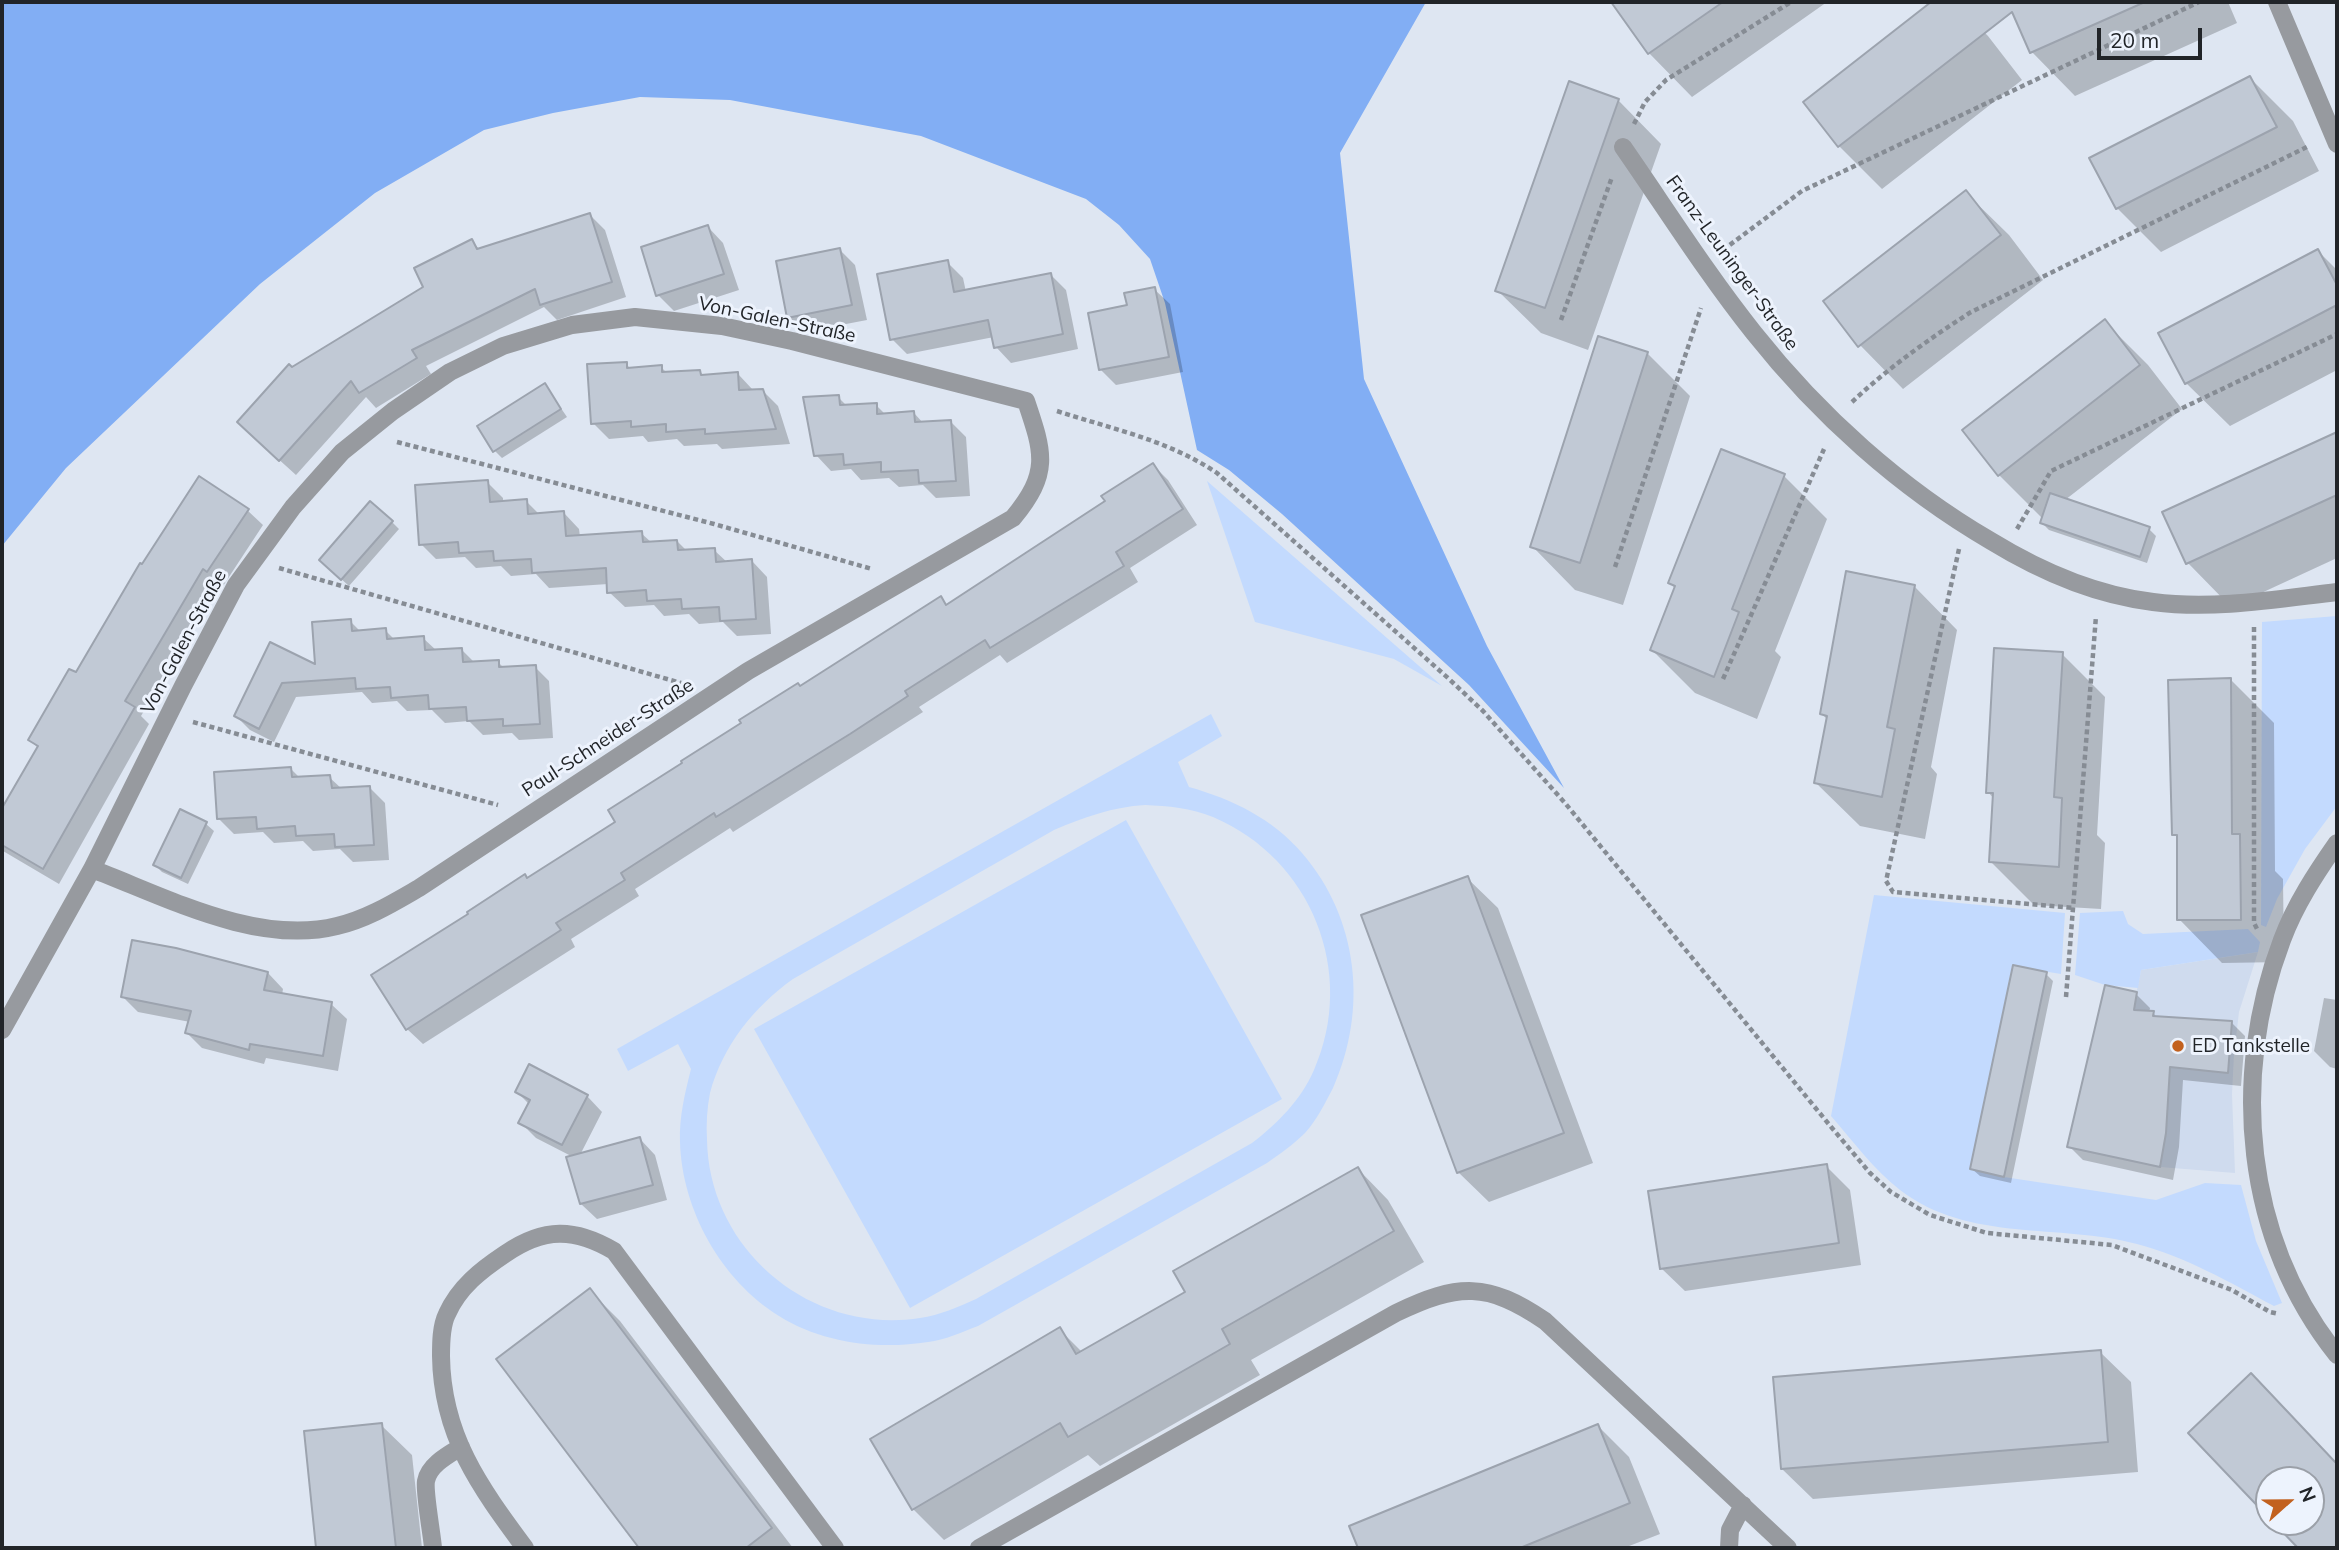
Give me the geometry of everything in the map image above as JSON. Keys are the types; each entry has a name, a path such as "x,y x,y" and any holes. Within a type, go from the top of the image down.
{"street":[{"path":"2277,2 2335,139"},
{"name":"Franz-Leuninger-Straße","path":"1623,148 1773,356 1810,397 1837,424 1921,495 1969,529 2048,572 2101,591 2151,602 2180,605 2254,601 2337,592"},
{"name":"Von-Galen-Straße","path":"2,1030 92,869 236,585 293,507 342,452 393,411 450,372 503,346 572,325 635,317 722,326 792,341 1026,401"},
{"name":"Paul-Schneider-Straße","path":"92,869 225,920 280,931 306,932 338,926 372,915 419,888 748,671 1013,519 1029,499 1041,469 1038,438 1026,401"},
{"path":"2337,843 2300,902 2278,951 2261,1005 2252,1074 2252,1138 2257,1177 2271,1228 2291,1281 2318,1329 2337,1355"},
{"path":"525,1548 470,1470 452,1425 441,1372 441,1343 445,1316 459,1292 475,1276 520,1244 540,1236 566,1232 594,1239 614,1251 835,1548"},
{"path":"979,1548 1396,1313 1423,1300 1468,1291 1492,1294 1518,1303 1545,1321 1788,1548"},
{"path":"433,1548 426,1482 442,1459 461,1447"},
{"path":"1729,1548 1730,1530 1743,1505"}],"path":[{"path":"1561,320 1623,148 1645,102 1666,80 1791,2"},
{"path":"1705,264 1802,191 2199,2"},
{"path":"1723,679 1837,424 1850,404 1875,380 1971,312 2335,139"},
{"path":"1615,567 1700,309 1721,286"},
{"path":"2005,550 2051,471 2337,334"},
{"path":"1026,401 1170,446 1192,456 1217,473 1448,678 1483,711 1565,803 1823,1118 1870,1173 1891,1192 1930,1215 1987,1233 2112,1245 2232,1290 2270,1312 2282,1315 2305,1307"},
{"path":"366,433 714,524 909,579"},
{"path":"1969,529 1956,555 1886,881 1893,892 2074,908"},
{"path":"254,561 715,693"},
{"path":"2066,997 2093,640 2101,591"},
{"path":"2254,601 2255,923 2261,936 2278,951"},
{"path":"168,715 532,814"}],"shaded area":[{"path":"2,2 1426,2 1340,153 1364,379 1487,646 1564,788 1469,685 1282,514 1229,470 1197,450 1165,303 1150,259 1119,225 1086,199 921,136 730,100 640,97 553,113 484,130 375,193 260,284 66,468 2,546"},
{"path":"1207,481 1442,686 1394,659 1255,622"},
{"path":"2337,616 2337,806 2305,849 2277,899 2266,927 2261,925 2262,622"},
{"path":"1211,714 1222,736 1178,762 1189,787 1236,804 1265,820 1302,853 1321,879 1336,907 1352,966 1354,997 1344,1058 1333,1088 1320,1111 1296,1141 1267,1163 978,1326 928,1342 890,1345 832,1338 796,1325 758,1301 739,1283 708,1241 688,1193 682,1168 680,1133 691,1069 678,1044 628,1071 617,1049","holes":["1145,805 1205,814 1248,836 1277,861 1300,890 1317,923 1327,958 1330,995 1326,1033 1309,1081 1295,1101 1252,1143 976,1299 942,1313 920,1318 880,1320 841,1313 805,1298 773,1277 747,1249 726,1217 712,1180 707,1140 710,1093 723,1059 742,1028 765,1002 793,979 1054,830 1110,810"]},
{"path":"1126,820 1282,1099 910,1308 754,1029"},
{"path":"1874,895 2065,913 2061,974 2012,966 1971,1169 2004,1177 2156,1200 2205,1183 2241,1185 2256,1241 2282,1303 2274,1306 2190,1263 2137,1244 2077,1234 1985,1225 1955,1218 1927,1207 1900,1190 1881,1173 1831,1116"},
{"path":"2123,911 2128,924 2143,934 2248,929 2260,942 2258,952 2141,970 2138,988 2105,985 2075,975 2080,913"},
{"path":"2258,952 2239,1012 2234,1055 2232,1094 2235,1173 2160,1167 2166,1133 2111,1119 2141,970"}],"building":[{"path":"1611,2 1723,2 1648,54"},
{"path":"1931,2 2145,2 2030,53 2012,12 1838,147 1803,102"},
{"path":"2250,76 2277,127 2116,209 2089,158"},
{"path":"1569,81 1619,99 1545,308 1495,291"},
{"path":"1966,190 2001,235 1858,347 1823,301"},
{"path":"590,213 612,282 540,305 535,289 412,350 417,358 359,393 351,381 279,461 237,422 289,364 292,367 423,287 414,268 472,239 477,249"},
{"path":"708,225 724,274 656,296 641,247"},
{"path":"840,248 852,305 787,318 776,261"},
{"path":"2318,249 2337,285 2337,305 2185,384 2158,333"},
{"path":"948,260 954,292 1051,273 1063,334 994,348 988,320 890,340 877,274"},
{"path":"1155,287 1169,357 1099,370 1088,313 1127,305 1124,293"},
{"path":"2105,319 2140,365 1998,476 1962,430"},
{"path":"1598,336 1648,352 1580,563 1530,547"},
{"path":"627,362 627,368 662,365 662,372 700,370 701,375 738,372 739,390 763,389 776,429 705,434 705,429 666,432 666,424 631,427 631,421 591,424 587,364"},
{"path":"545,383 561,409 493,452 477,426"},
{"path":"839,395 840,405 877,403 877,414 914,411 915,422 951,420 956,481 919,483 918,470 881,472 881,462 844,465 843,454 814,456 803,397"},
{"path":"2337,432 2337,495 2186,564 2162,512"},
{"path":"1721,449 1785,474 1732,609 1739,612 1714,677 1650,650 1675,586 1668,583"},
{"path":"1153,463 1183,509 1116,552 1124,566 990,648 985,640 905,691 908,696 850,734 716,817 714,813 621,873 625,880 556,923 561,930 406,1030 371,975 468,914 467,912 525,874 527,878 615,822 608,810 741,723 739,720 798,683 800,686 941,596 946,605 1105,501 1101,496"},
{"path":"199,476 249,509 207,572 203,569 125,701 135,707 43,869 2,845 2,808 38,746 28,740 69,669 76,672 140,563 142,564"},
{"path":"488,480 490,502 527,499 528,514 564,511 566,536 642,531 643,542 677,540 678,550 715,548 716,562 752,559 756,619 720,621 719,607 682,609 681,599 647,601 646,590 607,593 606,568 532,573 531,559 494,561 493,551 459,553 458,542 419,545 415,485"},
{"path":"2050,493 2150,527 2140,557 2040,523"},
{"path":"370,501 393,521 341,580 319,560"},
{"path":"1846,571 1915,585 1887,727 1895,729 1882,797 1814,783 1827,716 1820,714"},
{"path":"351,619 352,631 386,628 387,639 424,636 425,650 462,648 463,662 499,660 499,667 536,665 540,724 503,726 503,719 467,721 466,707 429,709 428,695 391,698 390,687 356,689 355,678 282,683 259,729 234,716 270,642 315,664 312,622"},
{"path":"1994,648 2063,652 2054,797 2062,798 2059,867 1989,862 1993,793 1986,793"},
{"path":"2231,678 2232,834 2240,834 2241,920 2177,920 2177,835 2172,835 2168,680"},
{"path":"291,767 292,777 330,775 332,788 370,786 374,845 335,847 334,834 296,836 295,826 257,829 256,817 217,819 214,772"},
{"path":"180,809 207,822 181,878 153,865"},
{"path":"1468,876 1564,1133 1457,1173 1361,915"},
{"path":"132,940 176,948 268,972 264,990 332,1002 323,1056 250,1044 249,1050 185,1033 191,1011 121,997"},
{"path":"2013,965 2047,972 2004,1177 1970,1169"},
{"path":"2105,985 2137,992 2134,1010 2154,1011 2153,1016 2232,1021 2228,1073 2170,1067 2166,1133 2160,1167 2067,1147"},
{"path":"529,1064 588,1095 562,1145 518,1123 530,1100 515,1092"},
{"path":"640,1137 653,1185 580,1204 566,1157"},
{"path":"1827,1164 1839,1243 1660,1269 1648,1191"},
{"path":"1358,1167 1394,1231 1222,1329 1230,1344 1068,1437 1060,1423 912,1510 870,1439 1060,1327 1076,1354 1185,1292 1173,1271"},
{"path":"590,1288 772,1528 746,1548 639,1548 496,1359"},
{"path":"2101,1350 2108,1442 1781,1469 1773,1377"},
{"path":"2251,1373 2337,1464 2337,1548 2298,1548 2286,1536 2325,1536 2325,1466 2255,1466 2255,1503 2188,1433"},
{"path":"382,1423 396,1548 316,1548 304,1431"},
{"path":"1598,1424 1630,1503 1520,1548 1358,1548 1349,1526"}],"place":[{"name":"ED Tankstelle","path":"2178,1046"}]}
